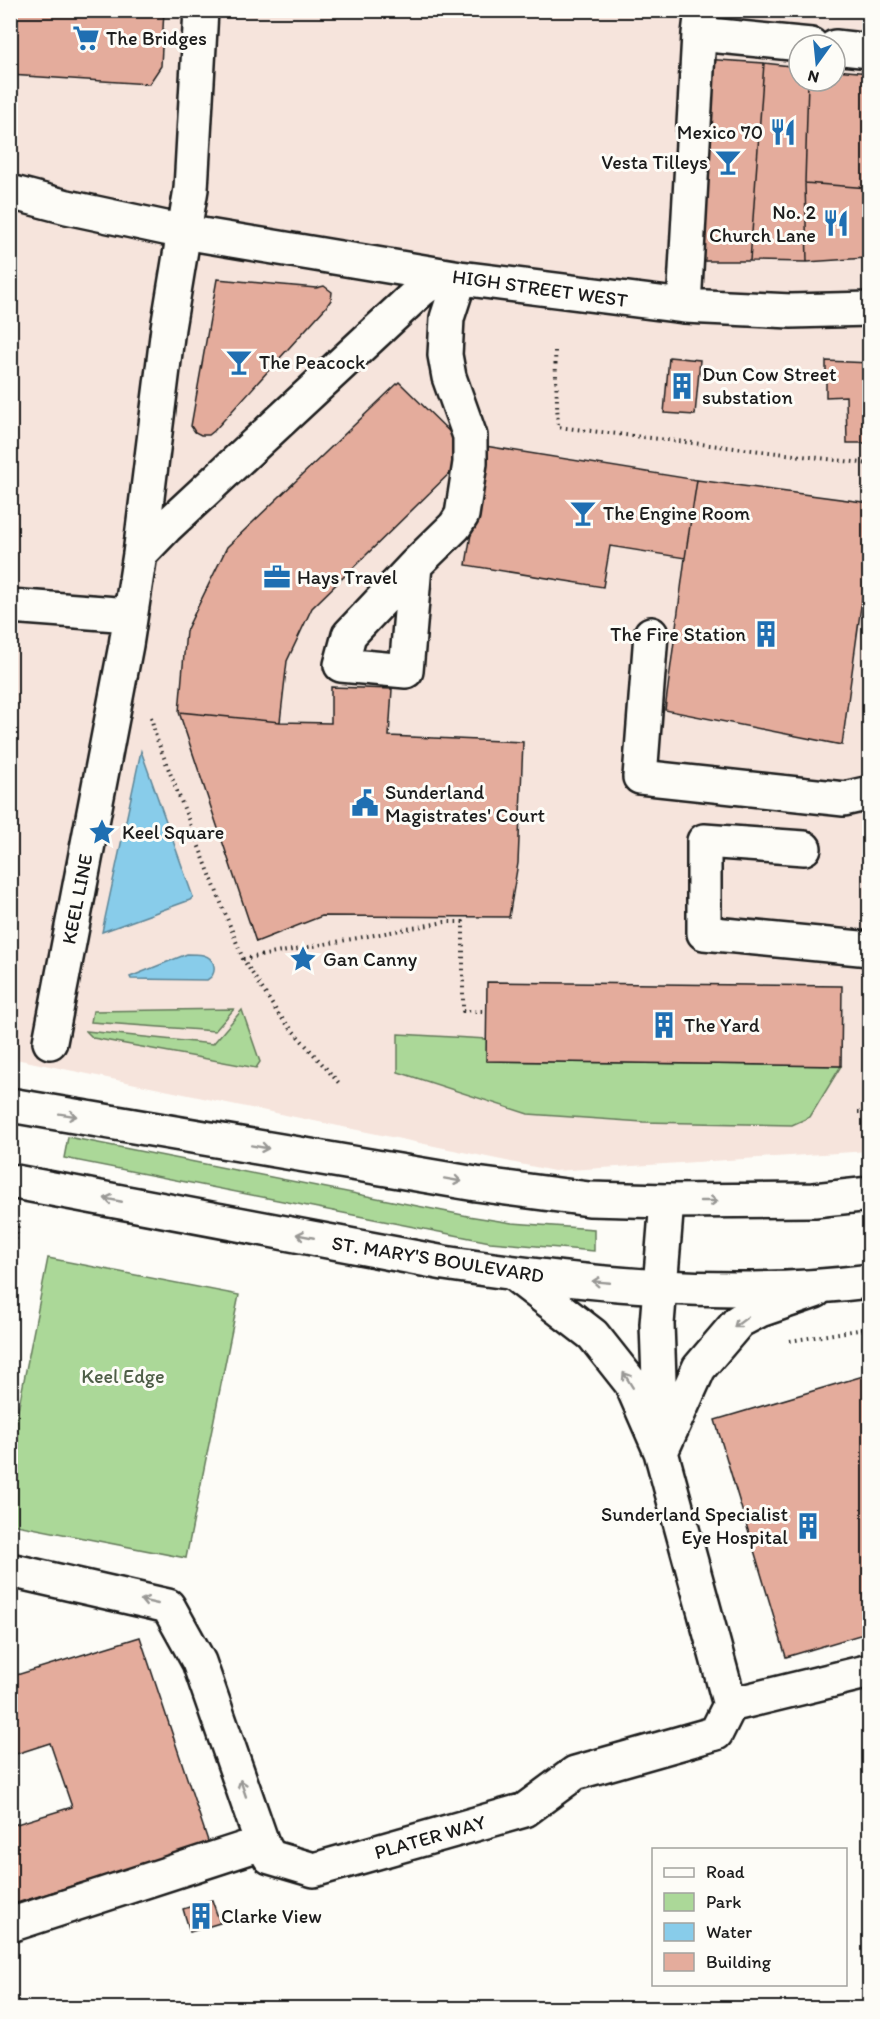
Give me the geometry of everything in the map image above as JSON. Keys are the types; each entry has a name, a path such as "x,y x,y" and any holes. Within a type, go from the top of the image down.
{"main road":[{"name":"KEEL LINE","path":"50,1042 126,645 140,554 168,328 191,189 201,10"},
{"path":"684,306 701,22 787,40"},
{"path":"847,48 870,51"},
{"path":"10,192 67,207 184,232 451,277 445,355 449,377 470,436 470,463 462,515 415,565"},
{"name":"HIGH STREET WEST","path":"140,554 166,527 412,298 451,277 684,306 791,311 870,309"},
{"path":"10,606 130,615"},
{"path":"651,634 640,777 844,799 870,793"},
{"path":"804,848 705,841 704,933 870,949"},
{"path":"10,1105 476,1184 589,1199 814,1200 870,1194"},
{"name":"ST. MARY'S BOULEVARD","path":"10,1181 444,1263 514,1274 660,1288 834,1286 870,1281"},
{"path":"662,1452 657,1324 667,1201"},
{"path":"514,1274 593,1335 631,1383 662,1452 729,1705 870,1671"},
{"path":"662,1452 699,1368 739,1321 789,1299 834,1286"},
{"path":"10,1570 168,1606 199,1662 262,1843 10,1924"},
{"name":"PLATER WAY","path":"262,1843 270,1857 314,1870 525,1810 575,1773 716,1733 729,1705"}],"path":[{"path":"555,351 558,427 870,464"},
{"path":"148,706 156,737 243,959 279,1015 339,1083"},
{"path":"243,959 445,922 463,922 463,1011 487,1011"},
{"path":"858,1112 870,1112"},
{"path":"10,1269 20,1215"}],"shaded area":[{"path":"11,11 869,11 869,1151 554,1171 11,1058"}],"green space":[{"path":"234,1009 215,1031 91,1022 93,1011"},
{"path":"242,1010 260,1062 256,1068 93,1038 86,1031 213,1044"},
{"path":"398,1034 487,1039 487,1061 841,1066 810,1117 792,1125 643,1122 528,1114 398,1072"},
{"path":"68,1137 468,1216 512,1223 594,1229 594,1251 490,1242 64,1158"},
{"name":"Keel Edge","path":"48,1258 239,1295 186,1558 11,1524 11,1446"}],"water":[{"path":"141,751 193,897 102,932"},
{"path":"187,954 203,955 211,959 214,970 211,977 207,980 131,979 130,977"}],"building":[{"name":"The Bridges","path":"10,10 164,10 161,66 149,84 10,75"},
{"name":"Vesta Tilleys","path":"703,59 764,63 750,261 694,261"},
{"name":"Mexico 70","path":"764,63 787,66 787,93 808,93 805,183 807,262 750,261"},
{"path":"847,71 870,73 868,188 805,183 808,93 847,93"},
{"name":"No. 2 Church Lane","path":"805,183 868,188 866,258 807,262"},
{"name":"The Peacock","path":"217,279 316,288 324,286 332,292 331,300 326,307 214,431 209,435 201,435 191,426"},
{"name":"Dun Cow Street substation","path":"669,357 700,360 695,415 664,413"},
{"path":"826,361 870,363 870,443 847,443 846,396 826,397"},
{"name":"Hays Travel","path":"399,382 461,443 460,463 312,608 287,661 280,722 179,712 186,631 227,547"},
{"name":"The Engine Room","path":"485,446 697,480 685,558 610,546 603,587 466,565"},
{"name":"The Fire Station","path":"697,480 870,503 870,540 842,745 665,710"},
{"name":"Sunderland Magistrates' Court","path":"331,687 392,689 389,736 523,742 518,863 509,917 322,916 256,942 179,712 280,722 331,723"},
{"name":"The Yard","path":"487,982 842,986 841,1066 486,1061"},
{"name":"Sunderland Specialist Eye Hospital","path":"870,1374 870,1632 786,1657 715,1420"},
{"path":"140,1637 209,1844 10,1905 10,1826 72,1807 50,1743 10,1756 10,1677"},
{"name":"Clarke View","path":"212,1900 220,1923 190,1932 183,1909"}],"place":[{"name":"The Bridges","path":"86,38"},
{"name":"Mexico 70","path":"783,132"},
{"name":"Vesta Tilleys","path":"728,162"},
{"name":"No. 2 Church Lane","path":"836,223"},
{"name":"The Peacock","path":"239,362"},
{"name":"Dun Cow Street substation","path":"682,386"},
{"name":"The Engine Room","path":"583,513"},
{"name":"Hays Travel","path":"277,577"},
{"name":"The Fire Station","path":"766,634"},
{"name":"Sunderland Magistrates' Court","path":"365,803"},
{"name":"Keel Square","path":"102,832"},
{"name":"Gan Canny","path":"303,959"},
{"name":"The Yard","path":"664,1025"},
{"name":"Sunderland Specialist Eye Hospital","path":"808,1526"},
{"name":"Clarke View","path":"201,1916"}]}
